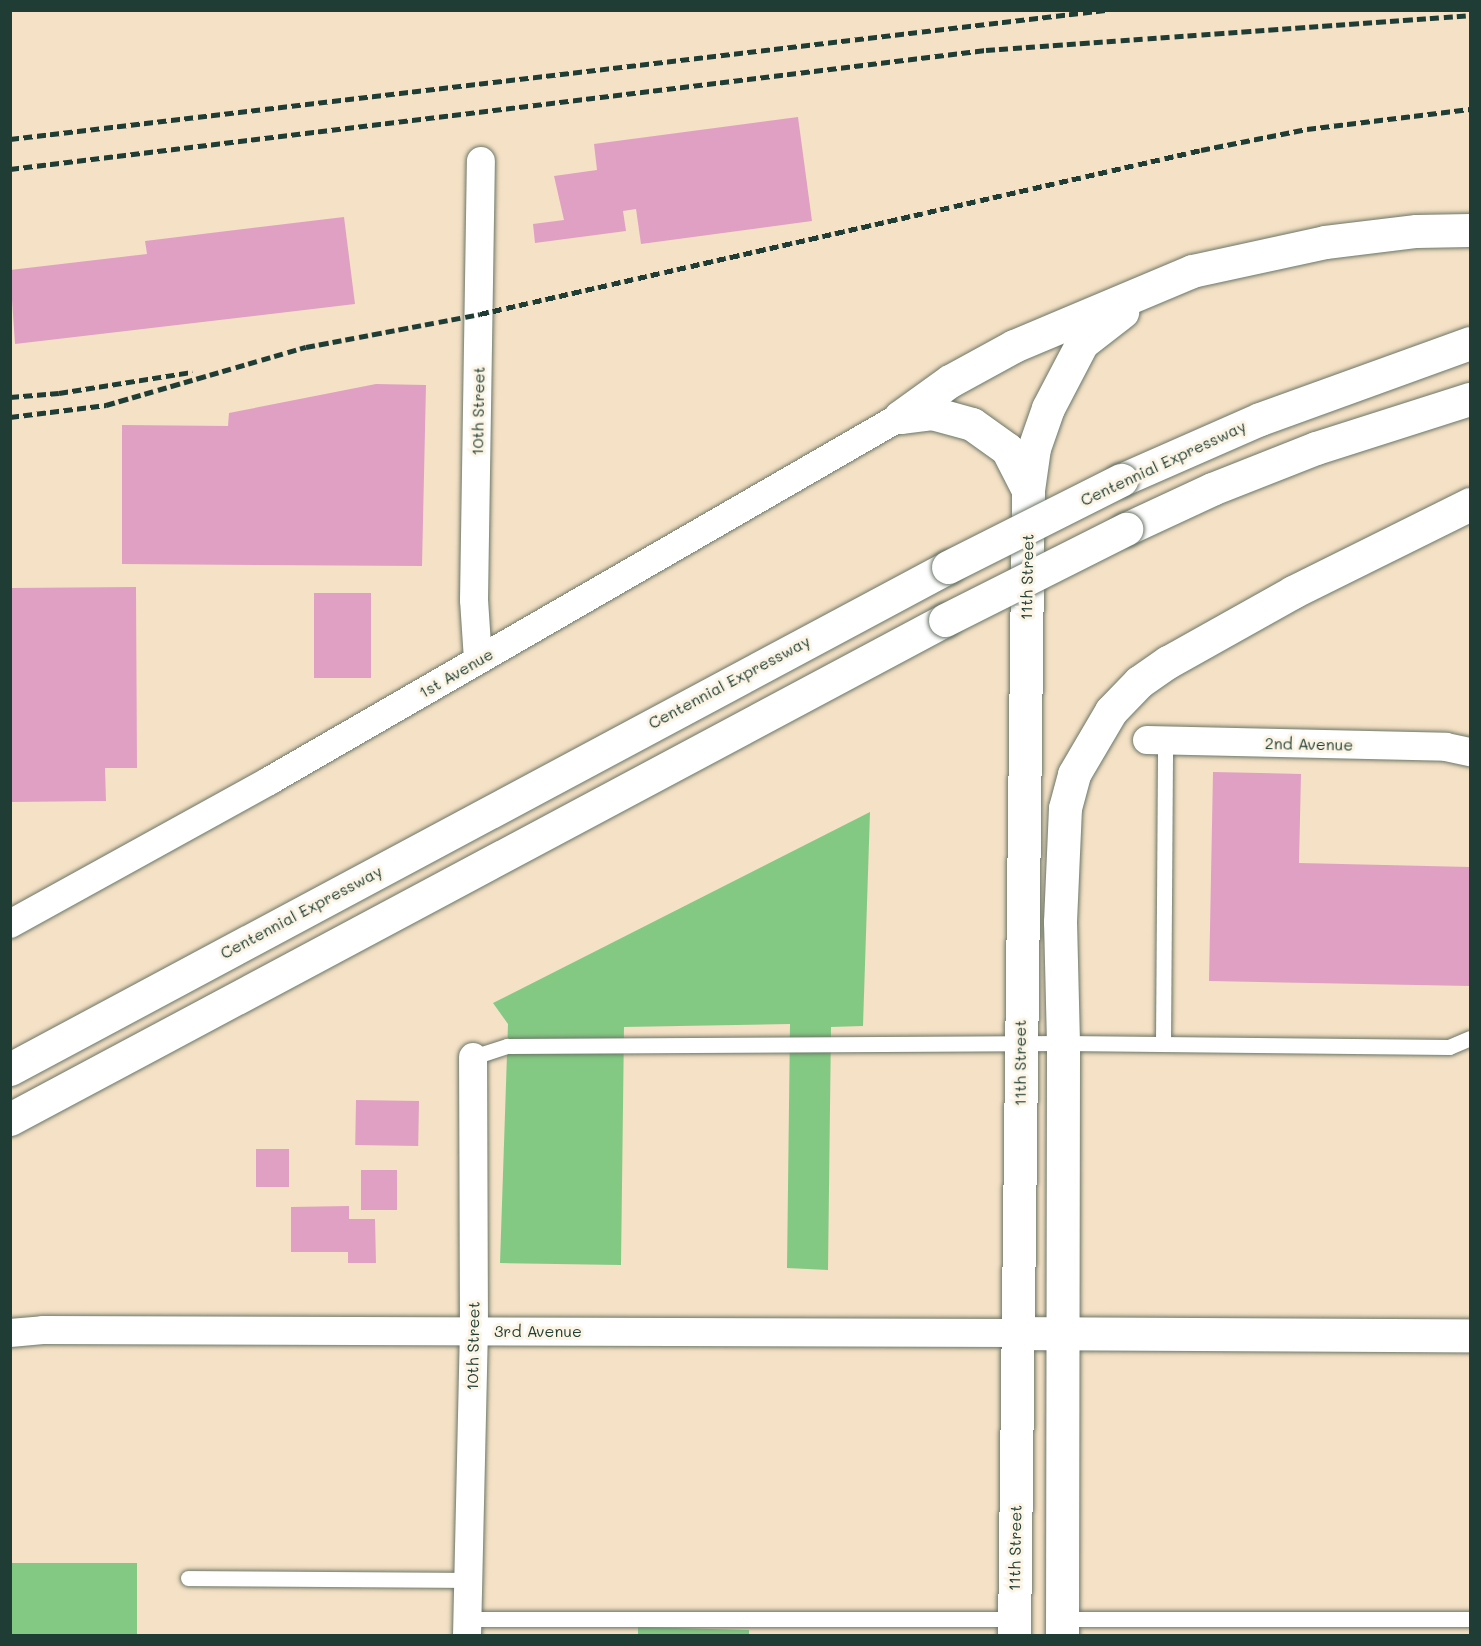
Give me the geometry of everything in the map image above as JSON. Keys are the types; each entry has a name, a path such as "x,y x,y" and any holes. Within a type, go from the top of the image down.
{"main road":[{"path":"900,417 950,381 1014,346 1192,271 1271,251 1416,231 1470,230"},
{"name":"11th Street","path":"1014,1627 1028,489 1034,448 1048,408 1082,343 1151,288"},
{"name":"Centennial Expressway","path":"10,1069 948,567 1122,480 1260,419 1470,343"},
{"path":"10,1119 945,620 1126,529 1212,489 1316,448 1470,399"},
{"path":"900,417 932,414 972,424 1007,449 1028,489"},
{"path":"1062,1627 1065,1333 1060,922 1065,808 1074,774 1111,711 1140,682 1168,662 1293,592 1470,504"},
{"name":"3rd Avenue","path":"1017,1333 1470,1335"}],"street":[{"name":"10th Street","path":"478,660 474,600 481,161"},
{"name":"1st Avenue","path":"10,924 478,660 900,417"},
{"name":"2nd Avenue","path":"1156,740 1446,747 1470,753"},
{"name":"10th Street","path":"467,1627 474,1331 473,1057"},
{"name":"3rd Avenue","path":"10,1333 44,1330 1017,1333"}],"lane":[{"path":"1156,740 1163,1044"},
{"path":"473,1057 507,1046 1063,1043 1449,1047 1470,1038"},
{"path":"188,1578 468,1580"},
{"path":"1062,1627 1470,1619"},
{"path":"467,1627 1014,1627"}],"green space":[{"path":"870,812 863,1026 831,1027 828,1270 787,1268 790,1024 624,1027 621,1265 500,1263 508,1024 493,1003"},
{"path":"11,1563 137,1563 137,1635 11,1635"},
{"path":"638,1627 749,1630 749,1635 638,1635"}],"building":[{"path":"798,117 812,221 641,244 636,209 623,211 626,231 535,243 533,224 564,220 554,176 597,170 594,144"},
{"path":"344,217 355,304 15,344 10,270 147,254 145,241"},
{"path":"376,384 426,385 422,566 122,564 122,425 228,426 229,413"},
{"path":"136,587 137,768 105,768 106,801 10,802 10,588"},
{"path":"314,593 371,593 371,678 314,678"},
{"path":"1213,772 1301,774 1299,863 1470,867 1470,986 1209,981"},
{"path":"356,1100 419,1101 418,1146 355,1145"},
{"path":"256,1149 289,1149 289,1187 256,1187"},
{"path":"361,1170 397,1170 397,1210 361,1210"},
{"path":"349,1206 349,1219 375,1219 376,1263 348,1263 348,1252 291,1252 291,1207"}],"railway":[{"path":"10,139 1105,10"},
{"path":"10,169 986,50 1470,15"},
{"path":"10,417 106,405 306,347 480,314 1201,150 1307,129 1470,109"},
{"path":"10,397 59,393 192,372"}]}
